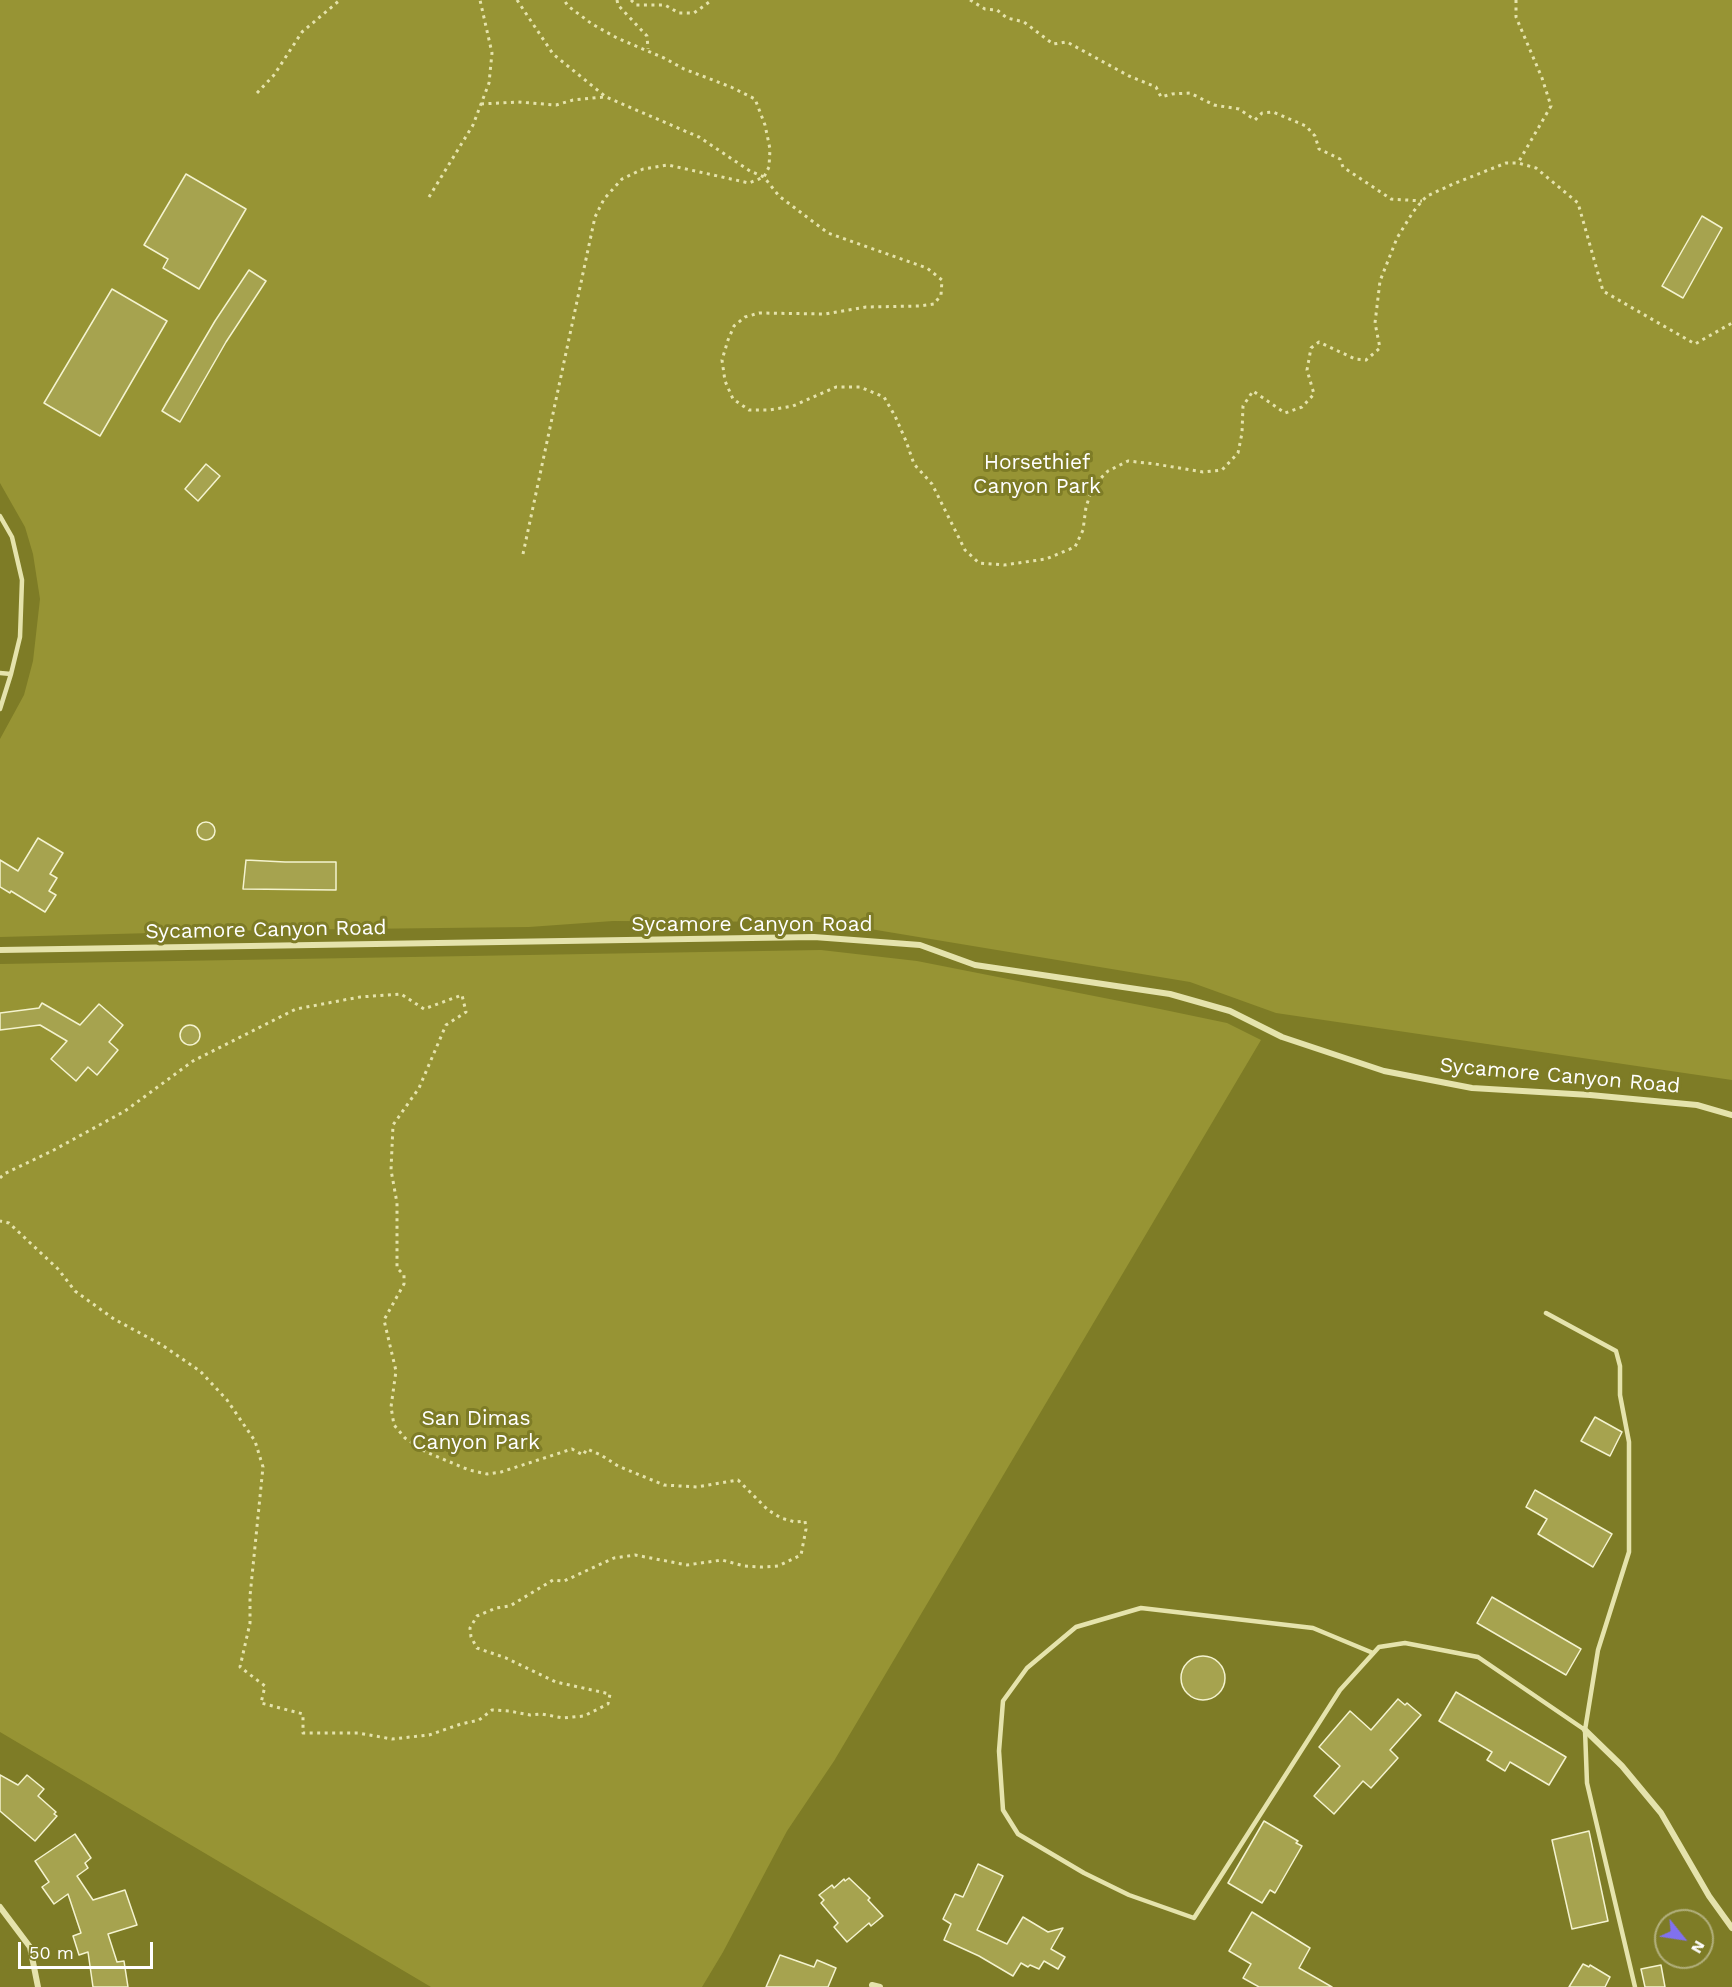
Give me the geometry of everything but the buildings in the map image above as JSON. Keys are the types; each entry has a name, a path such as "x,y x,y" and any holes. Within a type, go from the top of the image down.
{"street":[{"name":"Sycamore Canyon Road","path":"0,950 814,937 920,945 975,965 1170,994 1230,1011 1282,1036 1384,1071 1472,1089 1590,1095 1697,1105 1732,1115"},
{"path":"1585,1730 1622,1766 1661,1813 1709,1896 1732,1928"},
{"path":"0,1907 30,1947 38,1987"},
{"path":"872,1985 880,1987"}],"lane":[{"path":"0,516 12,537 22,580 20,637 0,709"},
{"path":"0,674 11,674"},
{"path":"1546,1313 1616,1351 1620,1366 1620,1395 1629,1442 1629,1552 1598,1650 1585,1730 1587,1783 1635,1987"},
{"path":"1373,1653 1313,1628 1141,1608 1077,1627 1027,1668 1003,1701 999,1751 1003,1810 1018,1834 1084,1873 1129,1895 1194,1918 1340,1690 1379,1647 1405,1643 1478,1657 1585,1730"}],"path":[{"path":"257,93 274,75 302,32 340,0"},
{"path":"429,197 472,125 489,83 492,52 480,0"},
{"path":"517,0 553,54 606,97 699,137 750,171 764,177 779,196 828,233 927,268 942,280 941,295 934,304 866,307 825,314 759,313 745,317 734,326 722,360 725,381 733,399 749,410 769,410 793,405 836,387 860,387 884,397 899,424 914,464 932,484 965,550 979,563 1004,565 1046,559 1075,547 1083,530 1086,507 1093,486 1108,471 1128,461 1203,471 1222,470 1238,453 1242,433 1243,406 1253,391 1285,413 1302,407 1314,394 1307,370 1311,348 1319,342 1355,359 1366,360 1380,348 1375,323 1380,281 1397,238 1422,201 1427,196 1453,184 1506,163 1518,163 1536,168 1578,203 1603,291 1695,344 1732,323"},
{"path":"524,554 595,217 604,199 622,179 643,169 668,165 750,183 764,177 769,167 770,149 765,125 755,99 617,38 592,24 568,6 564,0"},
{"path":"617,0 618,5 647,36 648,50"},
{"path":"631,0 636,5 665,5 679,14 694,13 712,0"},
{"path":"969,0 985,9 997,10 1007,18 1024,22 1053,44 1066,42 1129,76 1156,87 1161,97 1190,93 1214,105 1239,109 1255,120 1262,113 1273,112 1306,126 1315,136 1319,149 1340,159 1343,167 1391,199 1422,201"},
{"path":"1516,0 1516,17 1542,78 1551,106 1518,163"},
{"path":"481,104 518,102 556,105 573,100 606,97"},
{"path":"0,1178 125,1111 193,1061 296,1009 360,997 401,994 424,1010 462,995 466,1012 446,1025 418,1088 393,1125 391,1170 397,1203 397,1268 404,1275 404,1284 384,1320 396,1371 391,1407 394,1425 405,1438 426,1452 469,1470 487,1474 501,1472 572,1449 584,1455 587,1449 618,1466 664,1485 697,1487 738,1480 768,1510 781,1518 795,1522 805,1521 806,1529 801,1555 778,1566 762,1567 744,1566 722,1560 687,1565 635,1555 614,1558 564,1581 553,1580 510,1606 496,1608 477,1616 470,1628 471,1637 477,1647 506,1658 555,1682 610,1694 608,1704 584,1716 563,1718 492,1710 479,1720 429,1735 392,1739 358,1732 303,1733 303,1714 261,1703 265,1686 240,1667 250,1623 250,1596 263,1467 255,1441 227,1400 200,1371 162,1345 114,1319 75,1291 58,1269 9,1224 0,1221"}],"green space":[{"name":"Horsethief Canyon Park","path":"0,0 1732,0 1732,1080 1276,1013 1190,982 828,922 613,921 529,927 268,930 0,937 0,739 24,695 33,661 40,599 33,554 25,527 0,483"},
{"name":"San Dimas Canyon Park","path":"821,950 917,961 1160,1009 1227,1023 1261,1040 834,1761 787,1831 702,1987 431,1987 0,1732 0,964"}]}
